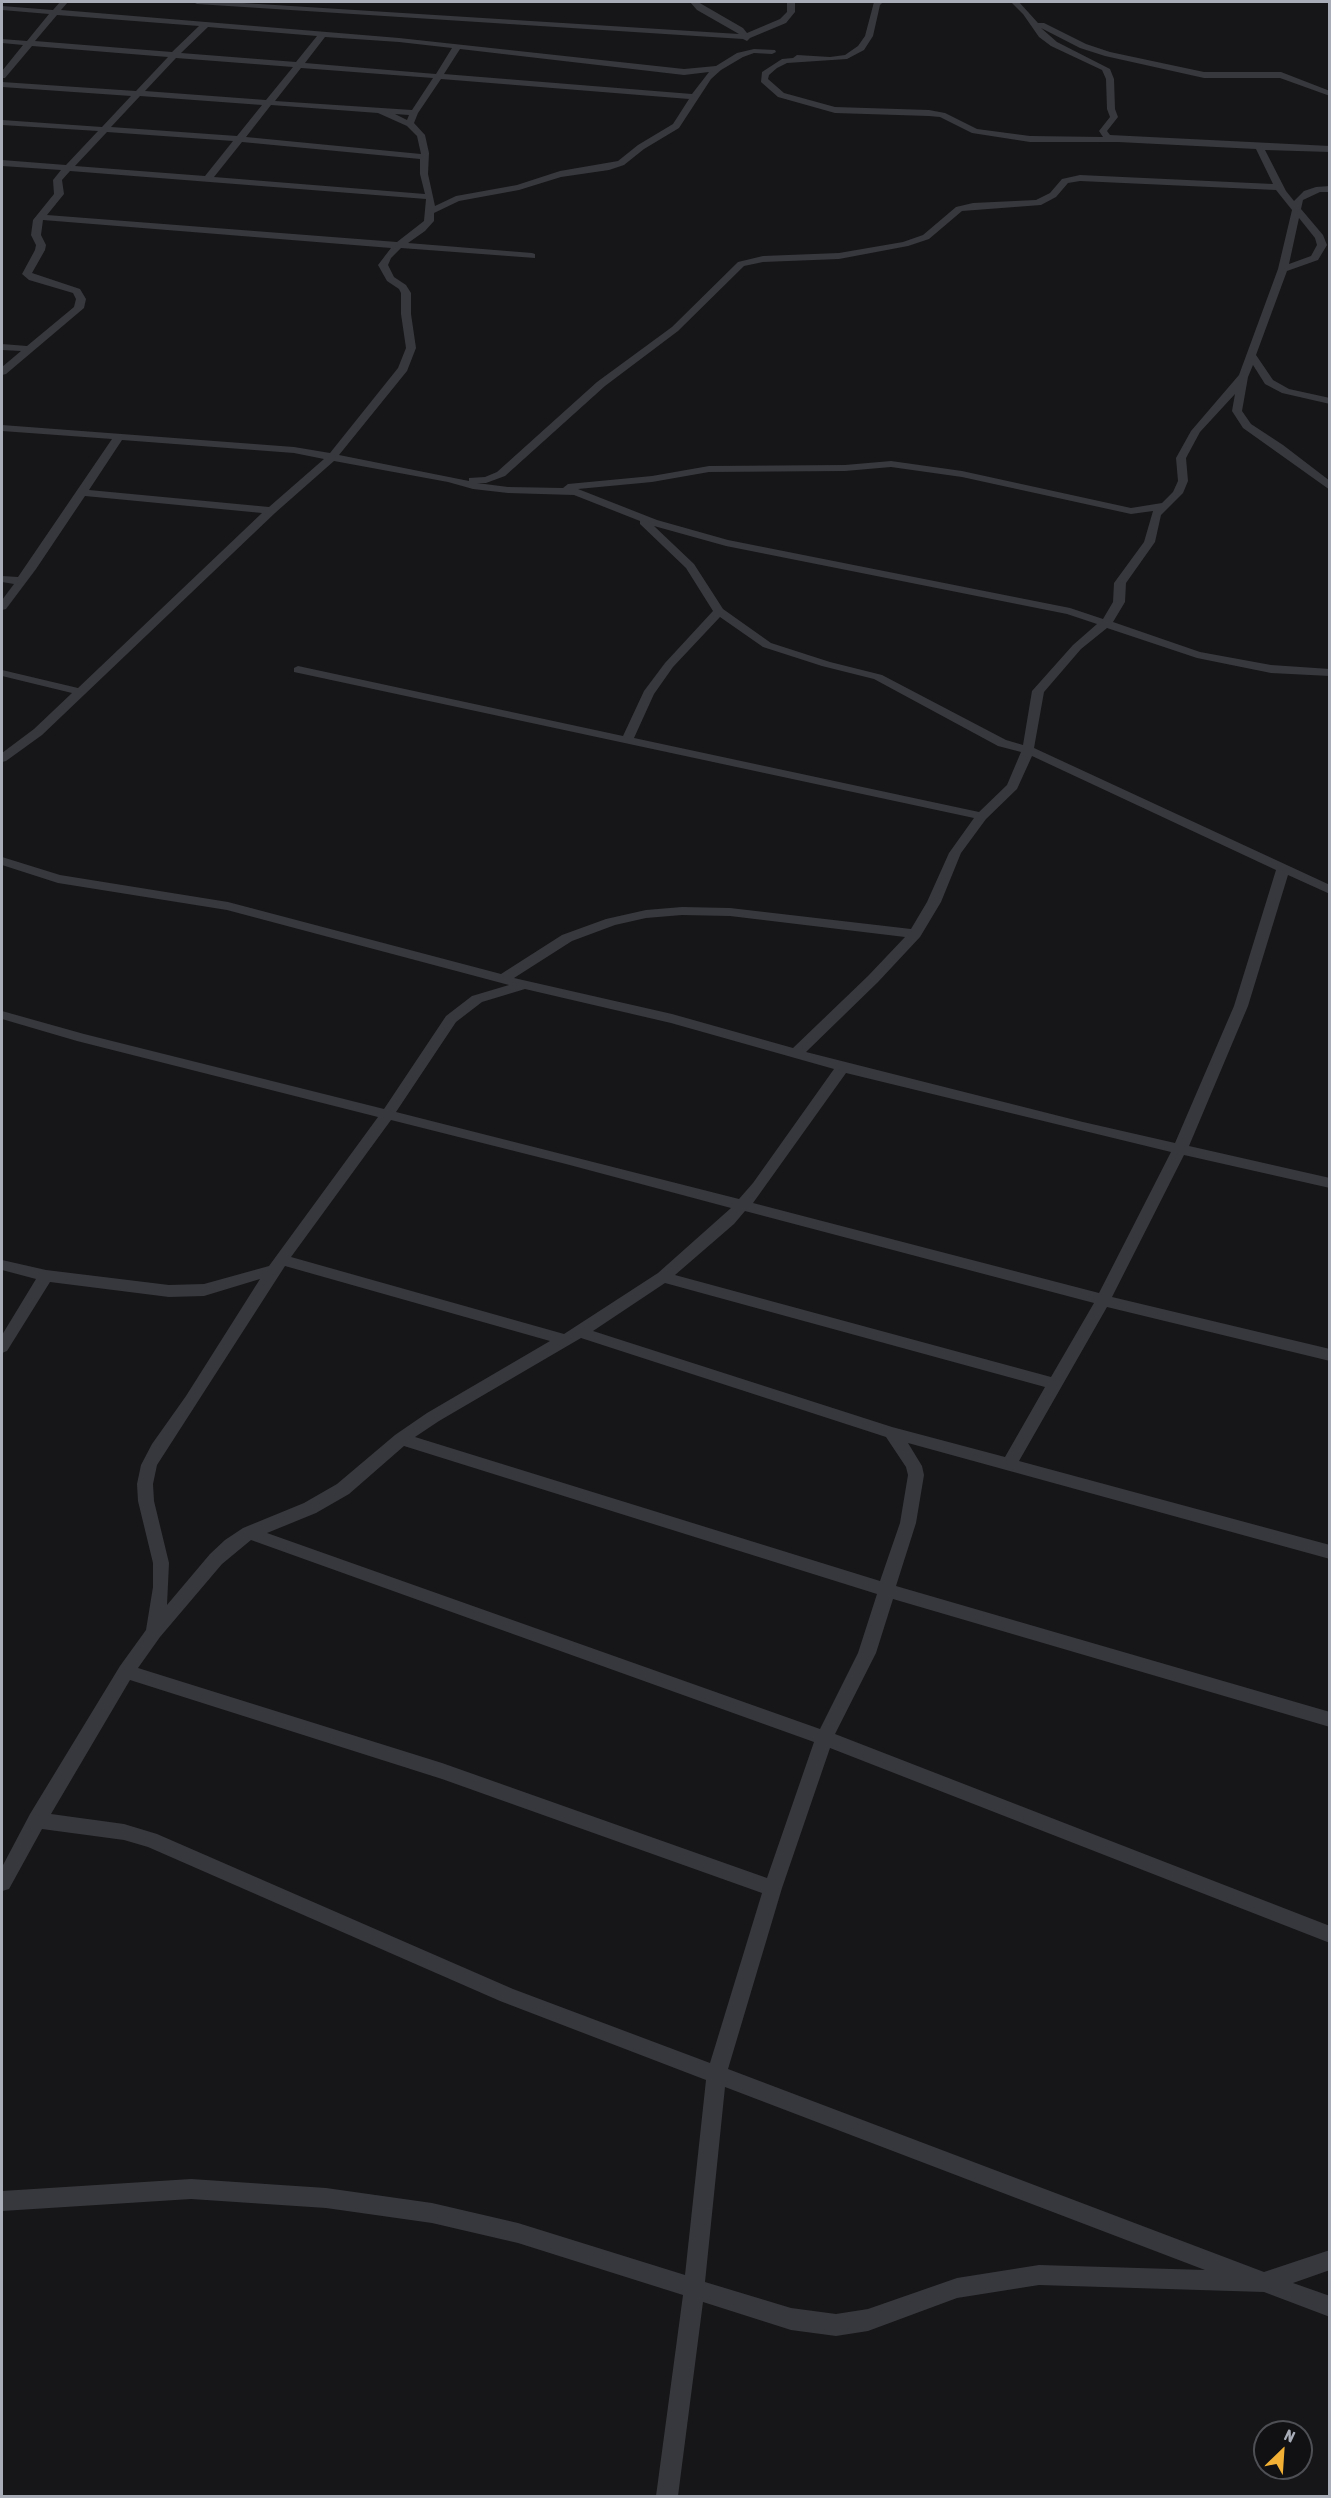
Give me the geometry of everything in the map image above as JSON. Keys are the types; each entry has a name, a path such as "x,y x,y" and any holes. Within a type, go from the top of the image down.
{"street":[{"path":"2,76 64,2"},
{"path":"197,2 345,23 458,46 684,72 718,68"},
{"path":"694,2 700,8 740,30 745,37 772,52"},
{"path":"208,179 324,33 345,23 576,28 745,37 783,21 791,12 790,2"},
{"path":"879,2 876,4 868,36 861,48 846,57 785,61 774,66 765,74 764,80 781,95 834,110 929,113 942,115 975,131 1030,139 1117,140 1329,149"},
{"path":"1015,2 1042,35 1054,44 1106,69 1110,78 1111,109 1114,117 1103,131 1107,137 1117,140"},
{"path":"2,8 324,33"},
{"path":"1030,19 1083,46 1108,54 1204,75 1281,75 1329,94"},
{"path":"2,372 79,308 81,299 77,291 32,278 27,274 40,250 41,245 36,235 38,220 59,194 57,180 207,23"},
{"path":"2,41 695,97"},
{"path":"410,124 414,113 458,46"},
{"path":"431,212 456,199 519,187 542,178 609,167 621,162 676,126 708,77 718,68 747,52 772,52 807,58"},
{"path":"2,84 414,113"},
{"path":"2,758 28,741 333,456 403,369 411,348 406,314 406,293 403,287 390,279 383,265 387,257 399,245 422,229 429,221 430,197 424,174 425,157 421,135 410,124 378,110"},
{"path":"2,122 240,139 425,157"},
{"path":"1259,147 1279,187 1320,237 1329,242"},
{"path":"2,164 430,197"},
{"path":"450,479 486,480 501,474 601,384 675,329 741,264 763,259 839,256 905,244 926,237 959,209 973,206 1038,203 1053,195 1065,181 1080,178 1279,187"},
{"path":"1329,189 1319,189 1299,199 1283,269 1244,375 1237,411 1247,426 1279,447 1329,487"},
{"path":"41,217 532,256"},
{"path":"1283,269 1315,258 1322,245 1320,237"},
{"path":"2,347 29,349"},
{"path":"1252,356 1269,382 1286,391 1329,401"},
{"path":"795,1054 873,979 915,934 934,903 955,853 982,816 1013,786 1028,750 1038,691 1077,647 1112,616 1119,602 1120,583 1149,542 1156,514 1178,493 1183,481 1181,458 1196,430 1244,375"},
{"path":"2,428 268,447 333,456 450,479 473,486 508,490 576,492 635,515 726,543 1070,611 1197,655 1271,669 1329,673"},
{"path":"2,607 120,436"},
{"path":"550,490 652,479 709,469 845,468 891,464 1016,484 1131,511 1167,505"},
{"path":"82,492 271,512"},
{"path":"635,515 690,566 718,610 767,645 826,664 878,677 1002,743 1028,750 1329,890"},
{"path":"2,579 21,581"},
{"path":"627,740 648,694 718,610"},
{"path":"298,670 982,816"},
{"path":"2,674 81,692"},
{"path":"2,861 58,879 228,906 525,985 599,1001 843,1067 1329,1183"},
{"path":"1010,1465 1103,1300 1180,1149 1241,1006 1283,869"},
{"path":"503,979 567,938 611,922 646,914 682,911 730,912 915,934"},
{"path":"153,1632 161,1587 161,1563 146,1502 145,1484 149,1464 278,1265 386,1116 451,1019 477,999 525,985"},
{"path":"2,1015 82,1038 386,1116 566,1159 1103,1300 1329,1354"},
{"path":"4,1871 126,1671 153,1632 216,1559 249,1533 310,1508 343,1489 401,1439 433,1417 572,1336 663,1277 729,1220 742,1205 843,1067"},
{"path":"1300,1177 1329,1175"},
{"path":"2,1265 46,1276 125,1287 204,1290 278,1265 572,1336 892,1433 1329,1552"},
{"path":"2,1347 46,1276"},
{"path":"663,1277 1055,1384"},
{"path":"667,2496 694,2287 717,2073 773,1888 824,1738 867,1653 878,1626 908,1523 916,1475 914,1466 892,1433"},
{"path":"401,1439 887,1590 1329,1720"},
{"path":"249,1533 824,1738 1329,1935"},
{"path":"126,1671 442,1771 773,1888"},
{"path":"36,1820 124,1832 151,1840 507,1995 1329,2307"},
{"path":"2,2201 191,2189 326,2198 432,2213 518,2233 791,2319 836,2325 868,2320 957,2288 991,2281 1039,2275 1264,2282 1329,2260"}]}
